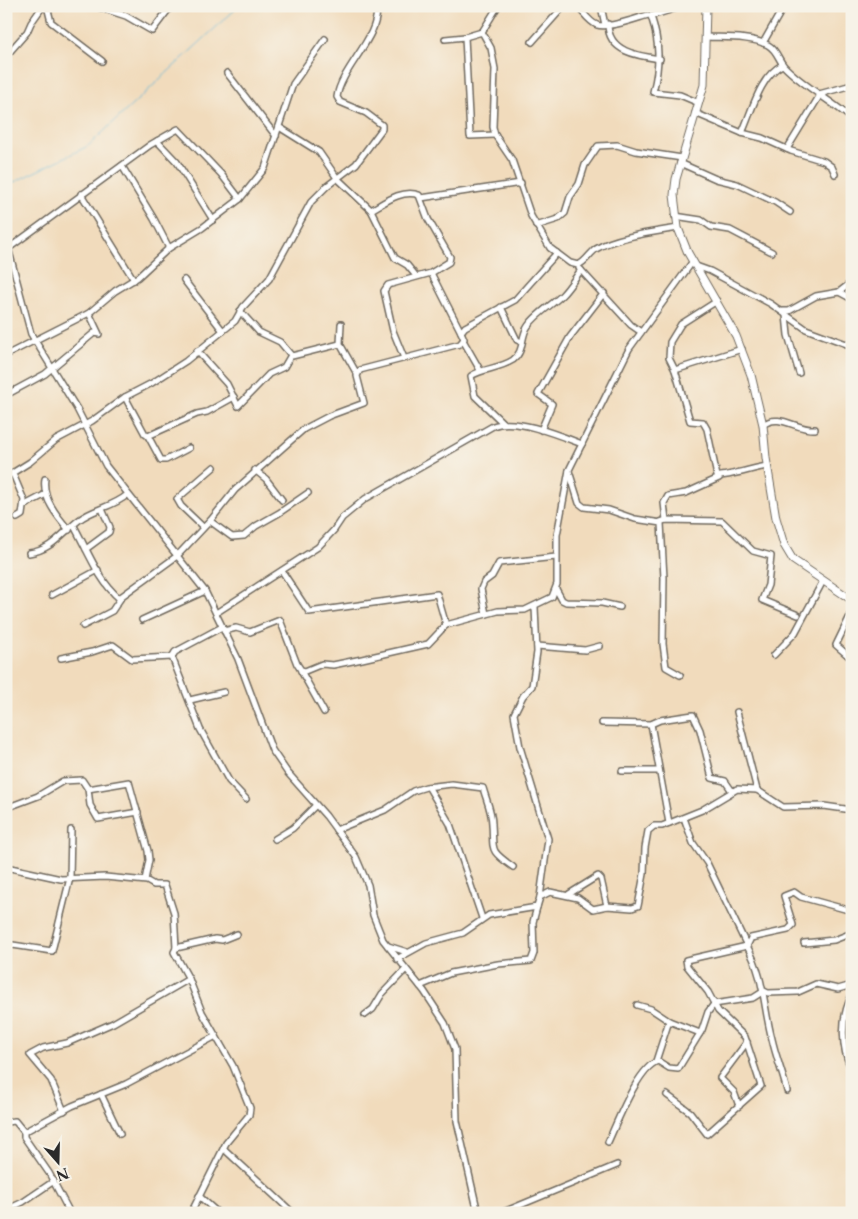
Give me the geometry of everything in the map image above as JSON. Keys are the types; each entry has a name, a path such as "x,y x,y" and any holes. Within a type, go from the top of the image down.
{"street":[{"path":"6,56 27,32 31,23 45,6 51,22 102,61"},
{"path":"95,6 126,16 152,31 171,6"},
{"path":"6,477 13,474 56,440 84,425 125,396 152,383 198,351 235,321 240,311 269,279 311,202 337,178 356,164 382,130 382,125 340,102 337,97 341,82 372,31 376,20 376,6"},
{"path":"445,39 465,37 482,32 498,6"},
{"path":"532,42 564,6"},
{"path":"577,6 594,23 606,24 648,15 651,16 683,6"},
{"path":"601,6 611,38 627,52 660,59"},
{"path":"706,6 704,85 681,161 674,195 675,216 678,228 694,264 742,349 751,375 763,425 767,466 776,518 784,546 793,560 852,600"},
{"path":"763,43 784,6"},
{"path":"651,16 658,39 660,59 653,92 680,95 700,103"},
{"path":"482,32 491,48 495,69 493,127 495,135 512,160 536,226 550,248 570,263 576,265 632,325 641,332"},
{"path":"465,37 470,136 495,135"},
{"path":"706,37 733,38 763,43 775,51 782,65 852,119"},
{"path":"6,355 88,313 115,291 134,280 169,248 213,220 240,199 265,168 298,75 325,39"},
{"path":"742,133 766,79 773,69 782,65"},
{"path":"227,73 276,136"},
{"path":"787,149 820,95 852,85"},
{"path":"696,113 742,133 762,138 787,149 824,161 832,167 835,174"},
{"path":"279,127 314,147 337,178 371,210 395,258 407,265 416,276"},
{"path":"8,253 81,194 178,129 182,130 240,199"},
{"path":"158,141 177,162 213,220"},
{"path":"536,226 558,219 565,213 570,197 579,184 586,165 598,146 617,145 681,161 716,179 737,184 775,202 790,212"},
{"path":"122,166 169,248"},
{"path":"371,210 397,196 410,193 421,198 520,183"},
{"path":"81,194 134,280"},
{"path":"404,358 393,331 384,291 388,285 431,273 449,262 450,257 428,218 421,198"},
{"path":"675,216 701,220 711,227 730,230 772,252"},
{"path":"576,265 582,263 596,249 606,245 640,234 678,228"},
{"path":"6,240 28,327 34,339 106,466 127,495 205,591 238,659 272,750 287,772 336,830 360,864 368,886 373,915 388,946 420,986 445,1022 454,1043 457,1120 478,1213"},
{"path":"461,332 465,327 515,300 557,253"},
{"path":"694,264 710,271 784,313 806,329 852,346"},
{"path":"301,670 305,672 322,664 333,665 428,644 446,625 486,614 535,607 552,597 556,589 558,573 556,557 569,470 620,366 641,332 694,264"},
{"path":"503,423 475,396 471,376 480,370 487,371 514,359 521,351 528,325 563,294 581,270"},
{"path":"431,273 461,332 464,342 480,370"},
{"path":"184,280 223,331"},
{"path":"784,313 816,296 839,292 852,282"},
{"path":"839,292 852,299"},
{"path":"541,430 552,404 538,394 570,337 604,293"},
{"path":"717,302 689,317 676,331 668,350 690,421 705,424 714,466 719,478"},
{"path":"501,307 518,340 522,342"},
{"path":"240,311 259,332 280,342 292,356"},
{"path":"6,394 18,390 52,368 94,333 99,334 88,313"},
{"path":"784,313 799,373"},
{"path":"83,626 112,611 120,599 177,556 210,521 235,490 255,470 304,428 364,402 357,374 340,344 341,324"},
{"path":"357,374 365,367 464,342"},
{"path":"198,351 227,384 238,406 269,374 280,370 292,356 340,344"},
{"path":"675,370 742,349"},
{"path":"125,396 161,460 166,460 189,448"},
{"path":"148,436 197,414 207,412 234,397"},
{"path":"763,425 775,420 796,424 809,430 815,429"},
{"path":"216,612 318,547 330,536 342,518 365,500 493,426 503,423 541,430 582,444"},
{"path":"680,674 666,667 663,644 664,503 668,496 686,493 739,471 767,466"},
{"path":"203,527 181,506 177,499 214,467"},
{"path":"255,470 282,500"},
{"path":"569,470 580,503 584,507 609,510 635,519 722,521 753,551 771,556 768,585 762,600 798,615"},
{"path":"13,474 25,505 22,515 17,518"},
{"path":"45,479 44,488 55,513 71,528 113,592 120,599"},
{"path":"210,521 232,537 244,536 256,526 279,514 308,493"},
{"path":"25,505 46,494"},
{"path":"29,553 45,550 79,519 119,501 127,495"},
{"path":"86,549 109,532 110,527 102,509"},
{"path":"486,614 482,589 484,582 492,576 499,562 556,557"},
{"path":"52,595 98,570"},
{"path":"282,571 310,612 437,594 446,625"},
{"path":"774,655 795,633 823,581"},
{"path":"556,589 562,600 566,602 602,603 620,607"},
{"path":"142,620 205,591"},
{"path":"420,986 427,985 451,973 498,964 532,961 534,953 533,922 540,897 548,839 520,747 514,714 523,696 532,686 537,646 535,607"},
{"path":"852,612 836,645 852,659"},
{"path":"172,657 175,652 223,629 236,628 250,632 280,620 301,670 324,712"},
{"path":"62,658 92,652 113,645 132,658 172,657"},
{"path":"537,646 585,650 600,646"},
{"path":"172,657 200,729 229,781 246,799"},
{"path":"190,700 224,692"},
{"path":"737,712 757,790"},
{"path":"602,723 651,724 660,720 693,715 700,730 712,778 725,781 732,791"},
{"path":"651,724 669,823"},
{"path":"622,771 659,771"},
{"path":"6,808 38,796 63,781 82,780 88,789 90,806 98,820 138,812"},
{"path":"88,789 130,782 148,851 149,860 145,880"},
{"path":"336,830 388,809 413,791 452,784 483,788 492,822 491,845 496,855 513,867"},
{"path":"429,788 450,824 482,918"},
{"path":"540,897 554,891 578,898 590,908 607,906 632,908 639,905 644,874 646,834 654,826 684,818 714,805 732,791 757,790 783,807 824,806 852,810"},
{"path":"275,839 293,828 316,805"},
{"path":"684,818 693,843 707,863 756,962 764,991 772,1039 787,1092"},
{"path":"6,944 52,950 70,878 70,830"},
{"path":"6,867 61,878 90,876 145,880 154,885 164,885 174,912 176,948 174,952 176,958 189,979 197,1001 233,1066 250,1108 248,1115 224,1149 191,1213"},
{"path":"569,894 598,876 607,906"},
{"path":"747,946 751,938 788,930 793,925 784,896 787,894 794,892 801,897 852,911"},
{"path":"397,958 426,943 464,933 482,918 537,907"},
{"path":"176,948 222,940 237,934"},
{"path":"804,943 834,940 851,934"},
{"path":"388,946 406,952"},
{"path":"667,1095 690,1112 707,1134 761,1086 745,1036 734,1028 714,1004 708,992 687,966 686,960 747,946"},
{"path":"365,1015 406,969"},
{"path":"64,1111 51,1080 30,1055 43,1048 67,1043 113,1023 189,979"},
{"path":"764,991 768,993 798,992 818,984 838,989 852,985"},
{"path":"656,1061 669,1068 678,1069 700,1033 708,1012 714,1004 753,998 764,991"},
{"path":"852,995 846,1010 844,1026 847,1060 852,1069"},
{"path":"638,1005 651,1009 669,1021 700,1033"},
{"path":"608,1142 632,1090 656,1061 669,1021"},
{"path":"24,1132 64,1111 126,1084 216,1036"},
{"path":"739,1106 734,1092 720,1078 747,1042"},
{"path":"101,1094 120,1134"},
{"path":"6,1122 15,1121 24,1132 24,1136 33,1152 54,1181 70,1213"},
{"path":"224,1149 293,1213"},
{"path":"501,1213 617,1165"},
{"path":"6,1210 23,1202 54,1181"},
{"path":"199,1196 218,1213"}],"waterway":[{"path":"6,186 88,146 239,6"},
{"path":"260,6 374,7"}]}
